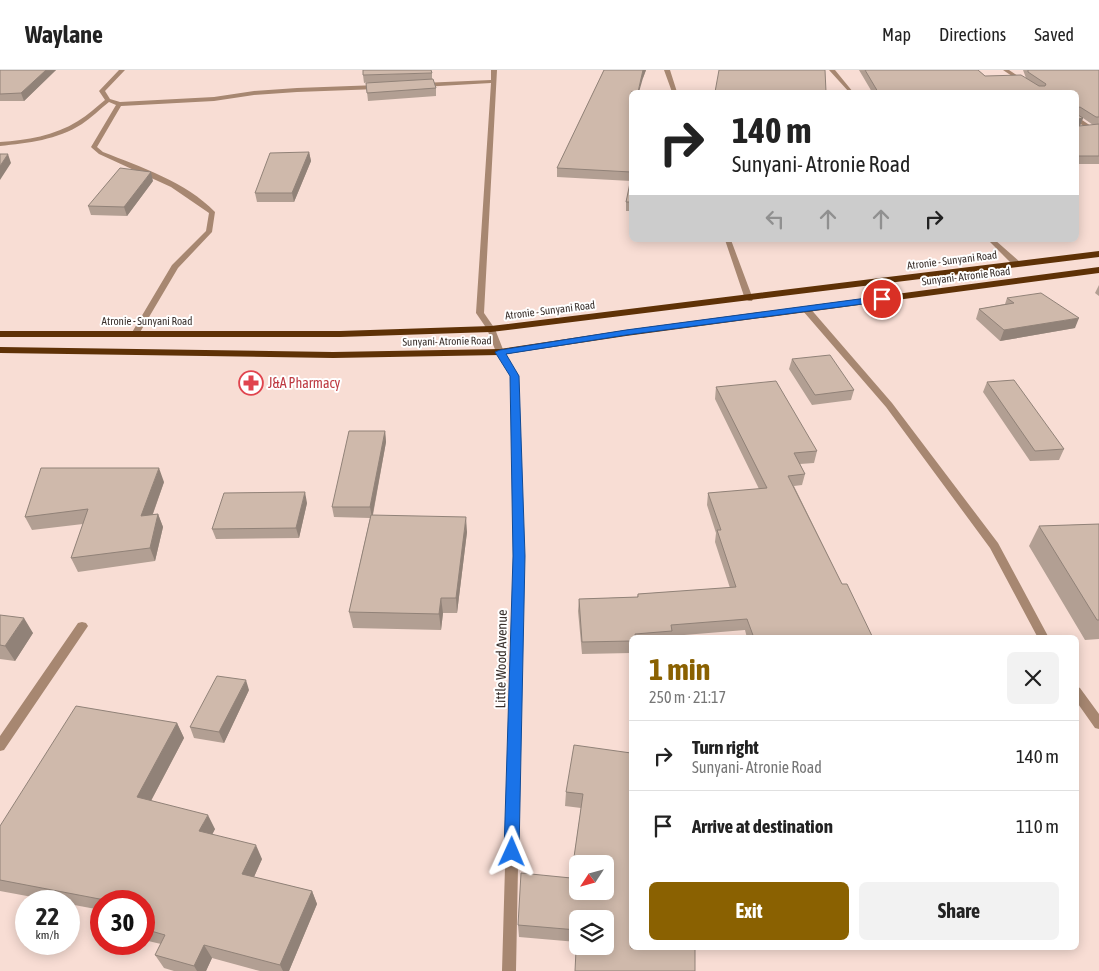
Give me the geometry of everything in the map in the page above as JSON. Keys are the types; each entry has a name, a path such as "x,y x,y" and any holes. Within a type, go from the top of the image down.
{"highway":[{"name":"Atronie - Sunyani Road","path":"0,334 340,334 491,329 749,299 1099,254"},
{"name":"Sunyani- Atronie Road","path":"0,350 333,355 500,352 626,333 1099,270"}],"street":[{"path":"122,70 102,91 108,100 119,104 214,99 254,93 297,90 381,87"},
{"name":"Little Wood Avenue","path":"494,70 480,313 491,329 500,352 515,376 519,556 509,971"},
{"path":"667,70 674,90"},
{"path":"832,70 849,90"},
{"path":"1006,70 1036,90"},
{"path":"416,86 494,81"},
{"path":"0,144 31,142 61,132 82,122 108,100"},
{"path":"119,104 94,147 101,153 164,179 197,199 212,212 209,232 175,267 135,334"},
{"path":"1079,120 1092,129"},
{"path":"1079,130 1099,128"},
{"path":"729,242 749,299"},
{"path":"993,242 1017,264"},
{"path":"806,309 889,405 994,546 1042,635"},
{"path":"0,746 82,626"},
{"path":"1079,695 1099,724"}],"building":[{"path":"0,70 46,70 21,93 0,94"},
{"path":"363,70 431,70 432,73 363,75"},
{"path":"604,70 643,70 638,90 629,90 629,172 557,168"},
{"path":"719,70 825,70 826,90 715,90"},
{"path":"865,70 978,70 985,76 1021,75 1039,86 1045,86 1046,84 1028,72 1028,70 1099,70 1099,117 1079,107 1079,90 877,90"},
{"path":"433,79 436,88 367,93 366,83"},
{"path":"1099,124 1099,156 1079,156 1079,126"},
{"path":"309,152 292,193 255,193 270,153"},
{"path":"0,154 8,154 0,166"},
{"path":"120,168 151,172 124,207 88,206"},
{"path":"629,188 629,202 626,202"},
{"path":"1041,293 1079,318 1004,330 979,309 1014,303 1007,298"},
{"path":"830,355 854,390 815,395 792,359"},
{"path":"1014,380 1064,449 1035,451 987,382"},
{"path":"776,381 817,451 794,453 805,474 788,476 842,584 847,584 872,635 753,635 747,619 671,625 672,631 629,635 629,641 582,642 579,599 638,597 638,594 736,587 717,530 721,530 708,493 767,488 716,387"},
{"path":"349,431 385,431 370,507 332,507"},
{"path":"41,468 159,468 141,516 158,514 150,548 71,558 88,509 25,517"},
{"path":"305,492 296,528 212,529 224,493"},
{"path":"371,515 466,517 456,598 441,598 439,614 349,612"},
{"path":"1099,524 1099,620 1097,620 1039,526"},
{"path":"0,615 24,618 5,646 0,645"},
{"path":"217,676 246,680 219,732 190,727"},
{"path":"76,706 177,723 137,797 208,815 199,831 256,845 242,874 312,891 280,965 204,945 194,966 155,955 165,935 155,932 155,890 90,890 90,897 80,895 80,890 52,890 0,880 0,826"},
{"path":"574,745 629,753 629,950 695,950 695,971 575,971 576,955 614,955 614,910 569,910 569,929 518,925 521,873 569,878 569,900 614,900 614,855 574,855 583,794 566,792"}],"place":[{"name":"J&A Pharmacy","path":"251,383"}],"route":[{"path":"512,852 519,556 516,412 515,376 500,352 626,333 882,299"}]}
